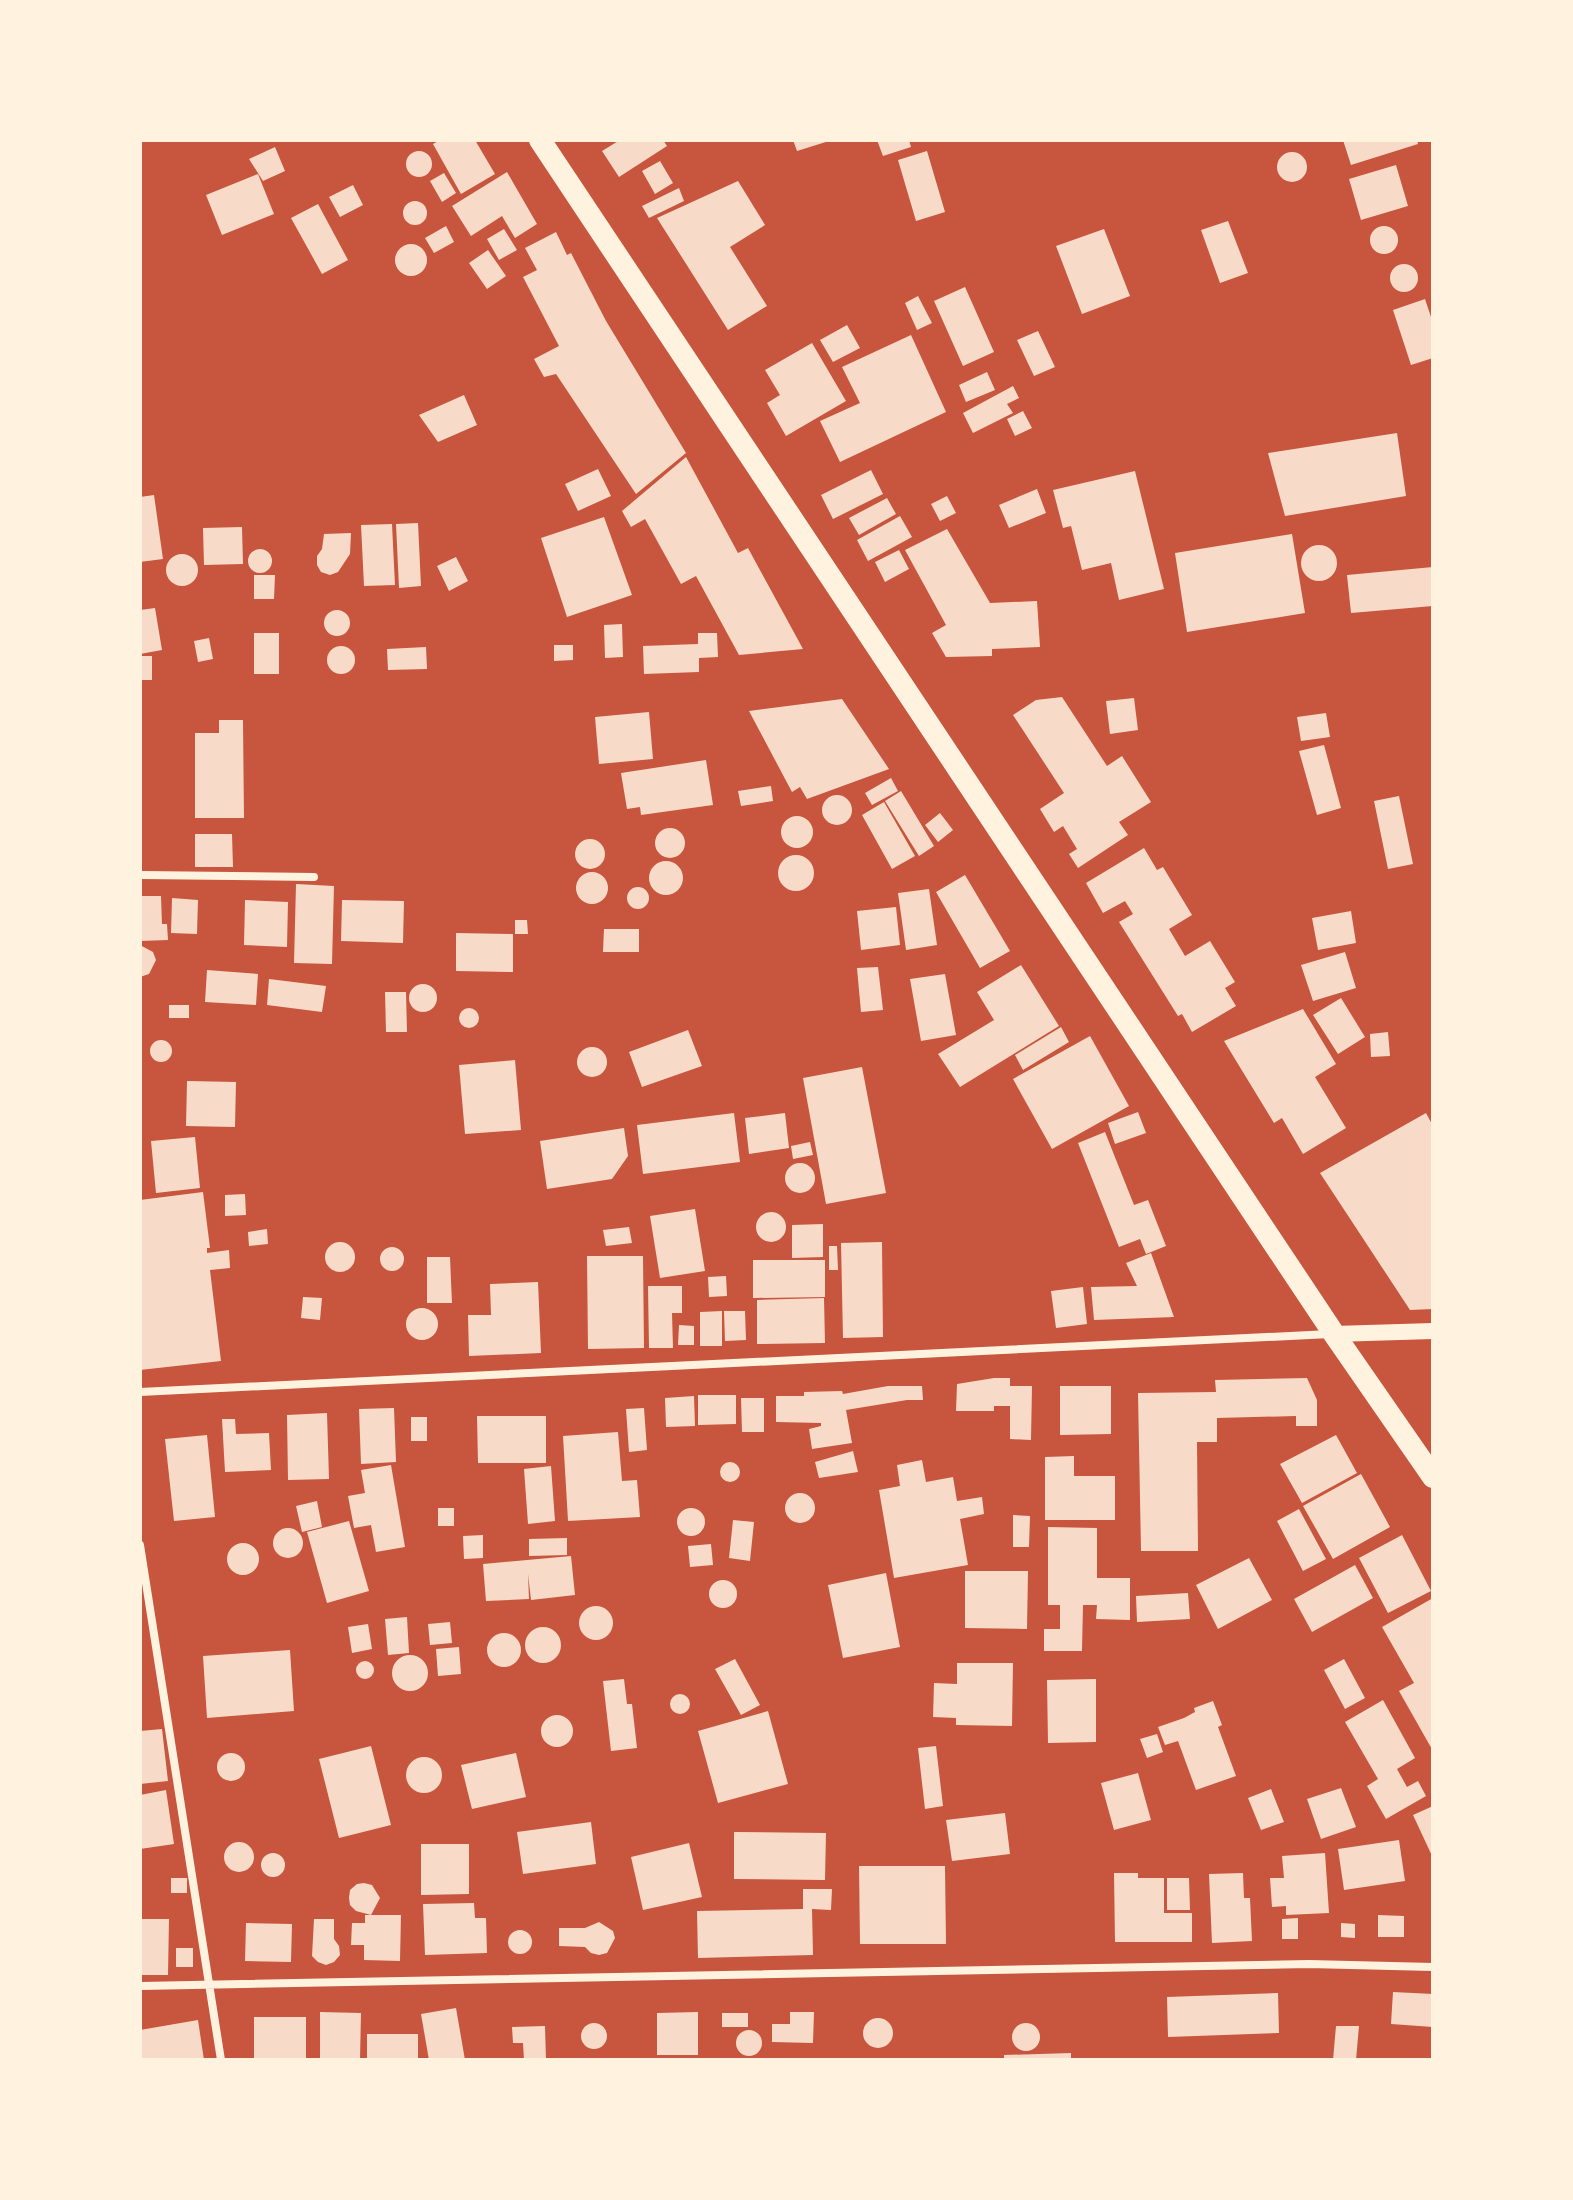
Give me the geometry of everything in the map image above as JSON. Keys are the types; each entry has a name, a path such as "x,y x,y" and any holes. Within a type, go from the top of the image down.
{"highway":[{"path":"540,140 1334,1334 1433,1477"}],"main road":[{"path":"1334,1334 1433,1331"}],"street":[{"path":"140,875 314,877"},
{"path":"140,1392 1334,1334"},
{"path":"140,1545 221,2060"},
{"path":"140,1986 1293,1964 1433,1967"}],"building":[{"path":"440,140 475,140 495,174 461,194 433,144"},
{"path":"620,140 663,140 667,146 619,177 602,151"},
{"path":"793,140 829,140 829,141 797,151"},
{"path":"877,140 909,140 911,147 883,156"},
{"path":"1343,140 1417,140 1418,144 1351,165"},
{"path":"275,147 285,171 263,181 249,159"},
{"path":"419,151 428,155 432,164 428,173 419,177 410,173 406,164 410,155"},
{"path":"927,151 945,212 916,221 898,160"},
{"path":"1292,152 1303,156 1307,167 1303,178 1292,182 1281,178 1277,167 1281,156"},
{"path":"660,161 673,183 655,194 642,171"},
{"path":"1396,165 1408,206 1361,220 1349,179"},
{"path":"507,172 537,224 515,238 502,216 471,236 452,206"},
{"path":"444,173 456,193 442,202 430,181"},
{"path":"258,174 274,214 222,235 206,195"},
{"path":"738,181 765,225 730,247 767,306 728,330 657,218"},
{"path":"353,185 363,205 340,217 329,197"},
{"path":"679,188 684,201 649,218 642,206"},
{"path":"415,201 424,204 427,213 424,222 415,225 406,222 403,213 406,204"},
{"path":"318,204 348,260 322,274 291,218"},
{"path":"1228,221 1248,273 1220,283 1201,230"},
{"path":"446,226 454,242 434,253 425,238"},
{"path":"1384,226 1394,230 1398,240 1394,250 1384,254 1374,250 1370,240 1374,230"},
{"path":"504,229 517,250 499,260 487,239"},
{"path":"1104,229 1130,296 1082,314 1056,246"},
{"path":"556,232 686,453 636,494 556,374 544,377 534,359 559,346 523,277 537,270 525,248"},
{"path":"411,244 422,249 427,260 422,271 411,276 400,271 395,260 400,249"},
{"path":"488,250 506,276 487,289 469,263"},
{"path":"1404,264 1414,268 1418,278 1414,288 1404,292 1394,288 1390,278 1394,268"},
{"path":"965,287 994,352 963,366 934,301"},
{"path":"918,296 932,323 917,330 905,303"},
{"path":"1425,299 1433,323 1433,358 1411,365 1393,310"},
{"path":"847,325 860,348 833,362 820,340"},
{"path":"1038,331 1055,367 1034,376 1017,340"},
{"path":"911,335 946,412 840,462 820,421 860,403 842,367"},
{"path":"812,343 846,401 786,436 767,403 780,395 765,370"},
{"path":"987,372 995,390 966,402 959,385"},
{"path":"1013,386 1019,398 1007,404 1013,413 973,433 963,413"},
{"path":"464,395 477,425 438,442 419,415"},
{"path":"1023,411 1032,428 1015,436 1007,419"},
{"path":"1397,433 1406,496 1285,516 1268,453"},
{"path":"686,457 738,553 748,548 803,649 739,655 696,576 681,584 645,519 631,527 622,511"},
{"path":"598,469 611,496 578,511 565,484"},
{"path":"871,470 883,494 833,519 821,495"},
{"path":"1135,471 1164,589 1119,600 1111,563 1082,570 1071,526 1063,528 1053,490"},
{"path":"1037,489 1046,513 1009,528 999,505"},
{"path":"154,495 163,559 140,562 140,497"},
{"path":"947,496 956,513 940,521 931,504"},
{"path":"887,498 896,514 859,535 849,518"},
{"path":"900,516 912,537 868,561 857,540"},
{"path":"604,517 632,595 567,617 541,538"},
{"path":"418,523 421,586 399,588 396,524"},
{"path":"392,524 395,585 364,586 361,525"},
{"path":"242,527 243,564 204,565 203,528"},
{"path":"947,529 990,603 1037,601 1040,647 992,649 992,656 946,657 932,633 946,625 905,550"},
{"path":"351,533 350,554 338,572 330,575 321,572 317,556 322,549 324,534"},
{"path":"1292,534 1305,613 1187,632 1175,553"},
{"path":"1319,545 1332,550 1337,563 1332,576 1319,581 1306,576 1301,563 1306,550"},
{"path":"260,549 269,552 272,561 269,570 260,573 251,570 248,561 251,552"},
{"path":"899,550 909,569 885,582 875,562"},
{"path":"182,554 193,559 198,570 193,581 182,586 171,581 166,570 171,559"},
{"path":"456,557 468,581 449,591 437,566"},
{"path":"1433,567 1433,606 1351,613 1347,575"},
{"path":"254,575 275,575 274,599 254,599"},
{"path":"155,608 162,650 140,654 140,610"},
{"path":"337,610 346,614 350,623 346,632 337,636 328,632 324,623 328,614"},
{"path":"622,624 623,657 605,658 604,625"},
{"path":"254,633 279,633 279,674 254,674"},
{"path":"698,633 717,633 718,657 699,658 699,672 644,674 643,646 698,644"},
{"path":"209,638 213,659 198,662 194,641"},
{"path":"554,645 573,645 573,660 554,661"},
{"path":"341,646 351,650 355,660 351,670 341,674 331,670 327,660 331,650"},
{"path":"426,647 427,669 388,670 387,649"},
{"path":"140,656 152,656 152,680 140,680"},
{"path":"1062,697 1107,766 1122,756 1151,802 1119,822 1128,835 1078,868 1069,854 1077,849 1063,826 1054,832 1040,809 1064,793 1013,715 1036,700"},
{"path":"1134,698 1138,730 1110,734 1106,701"},
{"path":"842,699 889,769 807,799 800,787 792,792 749,711"},
{"path":"649,712 653,759 599,764 595,717"},
{"path":"1326,713 1330,737 1301,741 1297,717"},
{"path":"219,720 243,720 244,818 195,818 195,733 219,733"},
{"path":"1324,745 1341,808 1317,815 1299,751"},
{"path":"706,760 713,805 641,815 640,807 627,809 621,773"},
{"path":"891,778 898,791 872,805 865,793"},
{"path":"771,786 773,801 741,806 738,791"},
{"path":"901,791 934,846 919,856 885,801"},
{"path":"837,795 848,799 852,810 848,821 837,825 826,821 822,810 826,799"},
{"path":"1399,796 1413,864 1388,869 1374,801"},
{"path":"884,802 915,856 892,869 862,815"},
{"path":"940,813 953,830 938,842 925,825"},
{"path":"797,816 808,821 813,832 808,843 797,848 786,843 781,832 786,821"},
{"path":"670,828 680,833 685,843 680,853 670,858 660,853 655,843 660,833"},
{"path":"195,834 232,834 233,867 195,867"},
{"path":"590,839 600,844 605,854 600,864 590,869 580,864 575,854 580,844"},
{"path":"1144,848 1157,870 1163,867 1192,915 1169,929 1185,956 1210,941 1235,982 1225,988 1236,1006 1192,1032 1182,1014 1178,1016 1119,922 1133,914 1125,901 1103,913 1086,883"},
{"path":"796,855 809,860 814,873 809,886 796,891 783,886 778,873 783,860"},
{"path":"666,861 678,866 683,878 678,890 666,895 654,890 649,878 654,866"},
{"path":"592,872 603,877 608,888 603,899 592,904 581,899 576,888 581,877"},
{"path":"965,875 1010,951 980,968 936,892"},
{"path":"296,884 334,886 332,964 294,963"},
{"path":"638,887 646,890 649,898 646,906 638,909 630,906 627,898 630,890"},
{"path":"929,889 937,945 906,950 898,893"},
{"path":"140,896 161,896 162,924 167,924 168,940 140,941"},
{"path":"172,898 198,900 197,934 171,933"},
{"path":"245,900 288,902 287,947 244,945"},
{"path":"342,900 404,901 403,943 341,941"},
{"path":"896,907 900,945 861,950 857,911"},
{"path":"1351,911 1356,943 1318,950 1312,918"},
{"path":"515,920 527,920 528,934 515,934"},
{"path":"604,929 639,929 639,952 603,952"},
{"path":"456,933 513,934 513,972 456,971"},
{"path":"140,945 153,952 156,960 149,974 140,977"},
{"path":"1345,952 1356,988 1313,1001 1301,965"},
{"path":"1021,965 1059,1026 960,1087 938,1054 994,1020 977,992"},
{"path":"878,967 883,1010 861,1012 857,968"},
{"path":"207,970 258,974 256,1005 205,1002"},
{"path":"945,974 956,1035 921,1041 910,979"},
{"path":"269,979 326,986 322,1012 267,1005"},
{"path":"423,984 433,988 437,998 433,1008 423,1012 413,1008 409,998 413,988"},
{"path":"385,992 406,992 407,1032 386,1032"},
{"path":"1341,998 1365,1037 1338,1054 1313,1015"},
{"path":"169,1005 189,1005 189,1018 169,1018"},
{"path":"465,1008 473,1008 479,1018 473,1028 465,1028 459,1022 459,1014"},
{"path":"1303,1009 1336,1064 1315,1077 1346,1128 1303,1154 1282,1118 1274,1123 1224,1041"},
{"path":"1061,1027 1069,1042 1023,1070 1015,1055"},
{"path":"688,1030 702,1066 642,1087 629,1052"},
{"path":"1388,1032 1390,1056 1371,1057 1370,1034"},
{"path":"1090,1036 1129,1106 1052,1149 1013,1079"},
{"path":"157,1040 165,1040 172,1051 165,1062 157,1062 150,1055 150,1047"},
{"path":"592,1047 603,1051 607,1062 603,1073 592,1077 581,1073 577,1062 581,1051"},
{"path":"515,1060 521,1130 465,1134 459,1065"},
{"path":"862,1067 886,1193 826,1204 803,1078"},
{"path":"187,1081 236,1082 235,1127 186,1126"},
{"path":"1138,1112 1146,1133 1115,1144 1108,1123"},
{"path":"734,1113 740,1162 643,1174 637,1125"},
{"path":"785,1113 789,1148 749,1154 745,1118"},
{"path":"1426,1113 1433,1126 1433,1309 1410,1310 1320,1173"},
{"path":"624,1128 628,1156 612,1179 547,1189 540,1141"},
{"path":"1105,1132 1134,1205 1148,1200 1166,1246 1146,1254 1140,1239 1119,1247 1078,1143"},
{"path":"195,1137 200,1188 156,1193 151,1141"},
{"path":"810,1142 813,1155 793,1159 791,1146"},
{"path":"800,1163 811,1167 815,1178 811,1189 800,1193 789,1189 785,1178 789,1167"},
{"path":"203,1192 210,1248 207,1248 207,1253 229,1250 230,1268 210,1270 221,1361 140,1370 140,1200"},
{"path":"245,1194 246,1215 225,1216 225,1195"},
{"path":"695,1209 705,1271 660,1278 650,1216"},
{"path":"771,1212 781,1217 786,1227 781,1237 771,1242 761,1237 756,1227 761,1217"},
{"path":"823,1224 823,1257 792,1258 792,1225"},
{"path":"629,1227 632,1243 606,1246 603,1230"},
{"path":"267,1229 268,1244 249,1246 248,1232"},
{"path":"340,1242 351,1246 355,1257 351,1268 340,1272 329,1268 325,1257 329,1246"},
{"path":"882,1242 883,1337 843,1338 841,1243"},
{"path":"829,1246 837,1246 838,1270 829,1270"},
{"path":"392,1247 401,1250 404,1259 401,1268 392,1271 383,1268 380,1259 383,1250"},
{"path":"1151,1253 1174,1317 1094,1320 1091,1287 1137,1286 1126,1263"},
{"path":"587,1256 643,1256 644,1348 588,1349"},
{"path":"427,1257 450,1257 452,1303 427,1303"},
{"path":"753,1260 825,1260 825,1297 753,1298"},
{"path":"726,1276 727,1296 709,1297 708,1277"},
{"path":"538,1282 541,1353 469,1356 468,1315 491,1315 490,1284"},
{"path":"648,1286 682,1286 682,1313 672,1313 673,1348 649,1348"},
{"path":"1083,1287 1087,1324 1056,1328 1051,1291"},
{"path":"303,1297 322,1298 320,1320 301,1318"},
{"path":"824,1298 825,1343 757,1344 757,1300"},
{"path":"422,1308 434,1312 438,1324 434,1336 422,1340 410,1336 406,1324 410,1312"},
{"path":"722,1311 722,1346 700,1346 700,1312"},
{"path":"724,1311 745,1311 746,1340 725,1341"},
{"path":"679,1325 694,1326 694,1345 678,1345"},
{"path":"1010,1378 1010,1386 1032,1386 1031,1440 1010,1439 1010,1406 994,1406 994,1411 956,1411 957,1384"},
{"path":"1307,1378 1317,1400 1317,1426 1296,1426 1296,1416 1217,1418 1217,1442 1197,1442 1198,1551 1141,1551 1138,1393 1216,1392 1215,1380"},
{"path":"888,1386 922,1386 923,1400 846,1410 852,1443 812,1449 809,1429 821,1426 821,1423 776,1422 776,1396 804,1396 804,1392 842,1391 843,1394"},
{"path":"1060,1386 1111,1386 1111,1434 1060,1435"},
{"path":"698,1395 736,1395 736,1424 698,1425"},
{"path":"694,1396 695,1426 666,1427 665,1398"},
{"path":"741,1398 764,1398 764,1432 742,1432"},
{"path":"394,1408 396,1462 361,1464 359,1409"},
{"path":"644,1408 647,1450 629,1452 626,1409"},
{"path":"327,1413 329,1479 288,1480 287,1415"},
{"path":"477,1416 546,1416 546,1463 478,1463"},
{"path":"411,1417 427,1417 427,1441 411,1441"},
{"path":"222,1419 235,1419 236,1434 269,1433 271,1470 225,1472"},
{"path":"618,1432 622,1481 637,1480 640,1517 568,1521 563,1436"},
{"path":"207,1435 215,1517 174,1521 165,1439"},
{"path":"1336,1435 1357,1473 1302,1503 1280,1464"},
{"path":"853,1451 858,1472 819,1478 815,1462"},
{"path":"1074,1456 1074,1476 1115,1476 1115,1520 1045,1520 1045,1457"},
{"path":"922,1460 926,1482 953,1477 957,1501 982,1497 984,1514 960,1519 968,1565 894,1578 879,1490 900,1486 897,1465"},
{"path":"730,1462 737,1465 740,1472 737,1479 730,1482 723,1479 720,1472 723,1465"},
{"path":"391,1465 405,1547 376,1552 371,1525 354,1528 348,1496 365,1493 361,1470"},
{"path":"551,1466 555,1521 528,1524 524,1469"},
{"path":"1361,1474 1390,1527 1333,1559 1303,1506"},
{"path":"800,1493 811,1497 815,1508 811,1519 800,1523 789,1519 785,1508 789,1497"},
{"path":"317,1501 322,1527 302,1532 296,1506"},
{"path":"438,1508 454,1508 454,1526 438,1526"},
{"path":"691,1508 701,1512 705,1522 701,1532 691,1536 681,1532 677,1522 681,1512"},
{"path":"1299,1509 1326,1559 1303,1571 1277,1521"},
{"path":"1013,1515 1030,1516 1029,1547 1013,1547"},
{"path":"733,1520 754,1522 750,1561 729,1558"},
{"path":"349,1521 369,1591 327,1603 307,1532"},
{"path":"1048,1527 1097,1528 1097,1578 1130,1578 1130,1620 1096,1619 1097,1605 1083,1605 1082,1651 1044,1651 1044,1629 1060,1629 1060,1605 1048,1605"},
{"path":"288,1528 298,1533 303,1543 298,1553 288,1558 278,1553 273,1543 278,1533"},
{"path":"483,1535 483,1558 464,1559 463,1536"},
{"path":"1402,1535 1431,1591 1388,1613 1359,1558"},
{"path":"567,1538 567,1555 529,1556 529,1539"},
{"path":"243,1543 254,1548 259,1559 254,1570 243,1575 232,1570 227,1559 232,1548"},
{"path":"711,1544 713,1565 690,1567 688,1546"},
{"path":"571,1556 575,1595 531,1600 528,1574 529,1599 486,1601 483,1564"},
{"path":"1249,1558 1272,1600 1218,1629 1196,1585"},
{"path":"1355,1565 1373,1598 1312,1632 1294,1599"},
{"path":"965,1571 1028,1571 1027,1629 965,1628"},
{"path":"886,1573 900,1647 843,1658 828,1585"},
{"path":"723,1580 733,1584 737,1594 733,1604 723,1608 713,1604 709,1594 713,1584"},
{"path":"1188,1593 1190,1619 1137,1622 1136,1596"},
{"path":"1433,1598 1433,1751 1399,1691 1414,1683 1382,1627"},
{"path":"596,1606 608,1611 613,1623 608,1635 596,1640 584,1635 579,1623 584,1611"},
{"path":"407,1617 409,1653 388,1655 385,1619"},
{"path":"450,1622 452,1643 430,1645 428,1624"},
{"path":"368,1624 372,1649 352,1653 348,1627"},
{"path":"543,1627 555,1633 561,1645 555,1657 543,1663 531,1657 525,1645 531,1633"},
{"path":"504,1633 516,1638 521,1650 516,1662 504,1667 492,1662 487,1650 492,1638"},
{"path":"459,1647 461,1674 438,1676 436,1649"},
{"path":"290,1650 294,1711 207,1718 203,1656"},
{"path":"410,1655 423,1660 428,1673 423,1686 410,1691 397,1686 392,1673 397,1660"},
{"path":"735,1659 760,1705 741,1715 715,1669"},
{"path":"1344,1659 1365,1698 1345,1709 1324,1670"},
{"path":"365,1661 374,1670 365,1679 356,1670"},
{"path":"957,1663 1013,1663 1012,1726 956,1725 956,1718 933,1717 934,1683 957,1684"},
{"path":"624,1679 627,1704 632,1704 637,1748 611,1751 603,1681"},
{"path":"1096,1679 1096,1742 1048,1743 1047,1680"},
{"path":"680,1694 687,1697 690,1704 687,1711 680,1714 673,1711 670,1704 673,1697"},
{"path":"1383,1700 1415,1758 1397,1769 1407,1787 1418,1781 1426,1796 1386,1819 1367,1786 1378,1779 1345,1722"},
{"path":"1213,1701 1222,1725 1218,1727 1236,1776 1196,1790 1178,1741 1165,1745 1158,1727 1184,1718 1195,1712 1194,1708"},
{"path":"768,1711 788,1784 718,1803 698,1731"},
{"path":"557,1715 568,1720 573,1731 568,1742 557,1747 546,1742 541,1731 546,1720"},
{"path":"162,1729 168,1781 140,1784 140,1731"},
{"path":"1157,1734 1163,1752 1147,1758 1140,1739"},
{"path":"371,1746 391,1825 339,1838 319,1759"},
{"path":"936,1746 943,1806 925,1809 918,1748"},
{"path":"231,1753 241,1757 245,1767 241,1777 231,1781 221,1777 217,1767 221,1757"},
{"path":"516,1753 526,1797 472,1809 461,1765"},
{"path":"424,1757 437,1762 442,1775 437,1788 424,1793 411,1788 406,1775 411,1762"},
{"path":"1138,1773 1151,1820 1114,1830 1101,1783"},
{"path":"1341,1788 1356,1827 1321,1839 1307,1799"},
{"path":"1271,1789 1284,1822 1261,1830 1248,1798"},
{"path":"166,1790 174,1844 140,1849 140,1795"},
{"path":"1433,1806 1433,1858 1413,1815"},
{"path":"1005,1813 1010,1854 952,1861 946,1820"},
{"path":"591,1822 596,1864 523,1874 517,1832"},
{"path":"734,1832 826,1833 825,1880 734,1879"},
{"path":"1399,1840 1405,1881 1344,1890 1338,1849"},
{"path":"239,1842 249,1847 254,1857 249,1867 239,1872 229,1867 224,1857 229,1847"},
{"path":"689,1843 702,1897 643,1910 631,1857"},
{"path":"421,1844 469,1844 469,1894 421,1895"},
{"path":"273,1853 282,1856 285,1865 282,1874 273,1877 264,1874 261,1865 264,1856"},
{"path":"1325,1853 1329,1913 1286,1915 1286,1906 1272,1907 1270,1878 1284,1878 1282,1856"},
{"path":"859,1866 945,1866 946,1944 860,1944"},
{"path":"1114,1873 1138,1873 1138,1878 1164,1878 1164,1913 1192,1913 1192,1942 1115,1942"},
{"path":"1243,1873 1244,1898 1250,1898 1252,1941 1212,1943 1209,1874"},
{"path":"171,1878 187,1878 187,1893 171,1893"},
{"path":"1167,1878 1189,1878 1190,1910 1167,1910"},
{"path":"364,1883 372,1885 380,1898 371,1915 356,1911 350,1905 350,1890"},
{"path":"803,1889 832,1889 831,1910 812,1909 813,1955 698,1958 697,1911 803,1909"},
{"path":"474,1903 475,1918 486,1918 487,1953 425,1955 423,1904"},
{"path":"365,1915 401,1915 400,1961 364,1960 364,1945 351,1945 352,1923 365,1923"},
{"path":"1378,1915 1404,1916 1404,1937 1378,1937"},
{"path":"1298,1918 1298,1939 1282,1939 1282,1919"},
{"path":"140,1919 169,1919 168,1975 140,1975"},
{"path":"314,1919 334,1919 334,1939 340,1955 326,1965 312,1956"},
{"path":"599,1922 613,1931 615,1938 607,1953 599,1955 585,1947 559,1946 559,1928 585,1928"},
{"path":"246,1923 292,1924 291,1962 245,1961"},
{"path":"1341,1923 1355,1924 1355,1938 1341,1937"},
{"path":"520,1930 529,1933 532,1942 529,1951 520,1954 511,1951 508,1942 511,1933"},
{"path":"176,1948 193,1948 193,1967 176,1967"},
{"path":"1393,1992 1433,1994 1433,2027 1391,2024"},
{"path":"1278,1993 1279,2033 1168,2037 1167,1997"},
{"path":"456,2008 465,2060 429,2060 421,2014"},
{"path":"320,2012 361,2013 360,2060 320,2060"},
{"path":"698,2012 698,2055 657,2055 657,2013"},
{"path":"790,2012 814,2012 813,2043 772,2042 772,2024 790,2024"},
{"path":"722,2013 748,2013 748,2027 722,2027"},
{"path":"254,2017 306,2017 306,2060 254,2060"},
{"path":"878,2018 889,2022 893,2033 889,2044 878,2048 867,2044 863,2033 867,2022"},
{"path":"198,2020 204,2060 141,2060 140,2030"},
{"path":"594,2023 603,2027 607,2036 603,2045 594,2049 585,2045 581,2036 585,2027"},
{"path":"1026,2023 1036,2027 1040,2037 1036,2047 1026,2051 1016,2047 1012,2037 1016,2027"},
{"path":"545,2026 546,2060 524,2060 523,2043 513,2043 512,2027"},
{"path":"1336,2026 1359,2026 1356,2060 1333,2060"},
{"path":"749,2030 758,2034 762,2043 758,2052 749,2056 740,2052 736,2043 740,2034"},
{"path":"367,2034 418,2034 418,2060 367,2060"},
{"path":"1071,2053 1071,2060 1004,2060 1004,2055"}]}
